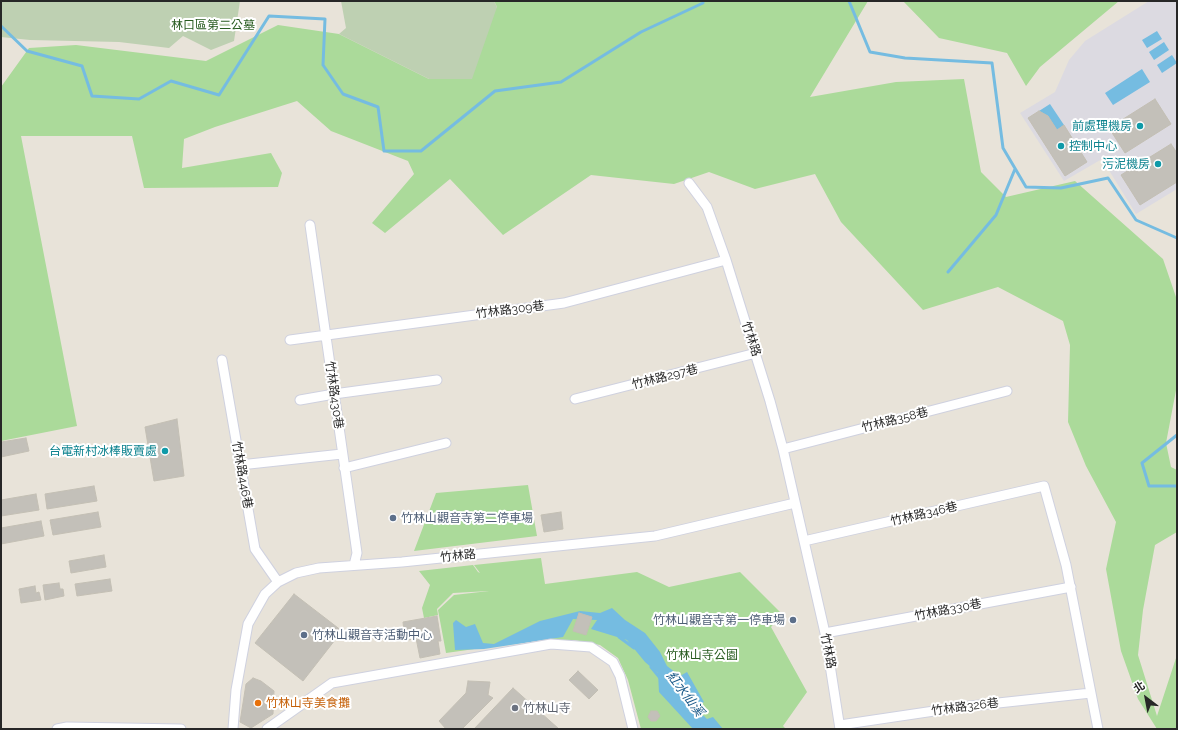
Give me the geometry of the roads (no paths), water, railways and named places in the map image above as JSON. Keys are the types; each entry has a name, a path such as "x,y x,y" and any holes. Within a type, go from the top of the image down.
{"street":[{"name":"竹林路","path":"689,183 707,207 726,260 756,353 783,449 825,634 840,727"},
{"name":"竹林路430巷","path":"310,225 356,553 354,565"},
{"name":"竹林路309巷","path":"290,340 564,303 726,260"},
{"name":"竹林路297巷","path":"575,399 756,353"},
{"name":"竹林路446巷","path":"222,360 254,549 278,582"},
{"path":"300,400 437,380"},
{"name":"竹林路358巷","path":"783,449 1007,391"},
{"path":"344,468 446,443"},
{"path":"240,465 342,454"},
{"name":"竹林路346巷","path":"804,542 1044,486 1071,587"},
{"name":"竹林路","path":"233,729 236,690 248,624 265,594 278,582 296,573 319,568 402,562 655,536 795,503"},
{"path":"1071,587 1098,729"},
{"name":"竹林路330巷","path":"825,634 1071,587"},
{"path":"267,729 332,683 551,644 591,647 613,662 620,676 633,729"},
{"name":"竹林路326巷","path":"840,727 961,707 1091,693"},
{"path":"57,729 67,727 181,729"}],"water":[{"path":"1157,31 1162,39 1147,48 1142,40"},
{"path":"1164,42 1169,50 1154,60 1149,52"},
{"path":"1172,55 1177,63 1162,73 1157,65"},
{"path":"1142,69 1150,82 1113,105 1105,93"},
{"path":"1050,104 1064,125 1057,130 1048,116 1039,111"},
{"path":"612,608 625,620 645,633 660,652 667,666 680,676 687,672 704,702 699,705 694,698 691,700 691,704 699,715 704,716 707,719 713,717 723,729 693,729 659,692 658,673 645,662 627,640 591,629 597,620 573,619 563,637 484,649 455,650 453,623 456,620 466,627 475,624 483,643 494,644 540,621 580,611 600,613"}],"waterway":[{"path":"1,26 27,51 82,66 92,96 139,99 171,81 219,95 269,16 325,19 323,65 343,94 378,107 384,151 421,151 495,91 561,82 641,32 703,3 703,1"},
{"path":"849,1 870,52 905,58 992,63 1003,148 1026,187 1061,188 1108,178 1136,220 1177,238"},
{"path":"948,272 996,215 1015,169"},
{"name":"紅水仙溪","path":"1177,435 1142,463 1149,486 1177,486"},
{"name":"紅水仙溪","path":"619,637 634,648"},
{"name":"紅水仙溪","path":"651,667 660,678"}],"place":[{"name":"前處理機房","path":"1140,126"},
{"name":"控制中心","path":"1061,146"},
{"name":"污泥機房","path":"1158,164"},
{"name":"台電新村冰棒販賣處","path":"165,451"},
{"name":"竹林山觀音寺第二停車場","path":"393,518"},
{"name":"竹林山觀音寺第一停車場","path":"793,620"},
{"name":"竹林山觀音寺活動中心","path":"304,635"},
{"name":"竹林山寺美食攤","path":"258,703"},
{"name":"竹林山寺","path":"515,708"}],"park label":[{"name":"林口區第二公墓","path":"213,25"},
{"name":"竹林山寺公園","path":"702,655"}]}
